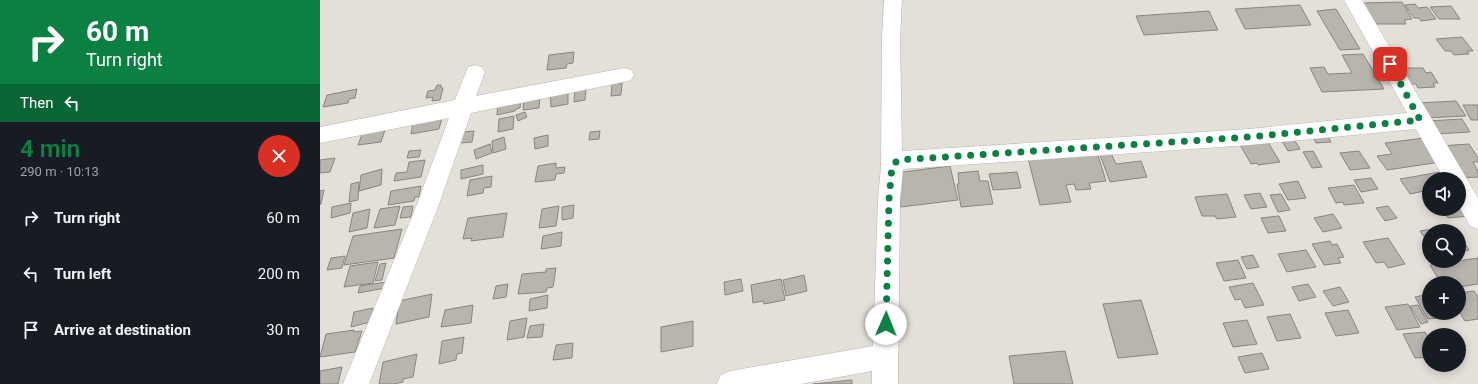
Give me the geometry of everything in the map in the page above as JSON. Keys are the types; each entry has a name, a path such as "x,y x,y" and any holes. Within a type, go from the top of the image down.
{"street":[{"path":"885,384 889,199 892,166 891,39 893,0"},
{"path":"1353,0 1451,172"},
{"path":"356,384 427,207 475,72"},
{"path":"320,135 624,74"},
{"path":"892,166 898,160 1249,137 1420,120"},
{"path":"1466,198 1478,219"},
{"path":"730,384 886,356"}],"building":[{"path":"1402,2 1412,19 1404,20 1406,24 1374,24 1362,3"},
{"path":"1415,4 1418,8 1427,7 1436,19 1421,21 1419,18 1414,18 1405,5"},
{"path":"1300,5 1311,25 1245,29 1235,9"},
{"path":"1451,6 1460,19 1439,19 1430,7"},
{"path":"1336,9 1360,49 1340,50 1317,11"},
{"path":"1209,11 1218,30 1144,35 1136,16"},
{"path":"1462,37 1473,51 1467,51 1469,54 1454,55 1451,51 1445,51 1436,39"},
{"path":"574,52 573,63 567,64 566,68 547,70 549,55"},
{"path":"1363,54 1384,89 1322,92 1310,68 1324,67 1328,74 1352,73 1342,55"},
{"path":"1400,68 1423,68 1426,73 1431,72 1438,83 1433,83 1435,87 1418,88 1416,84 1409,84"},
{"path":"622,83 621,95 611,96 612,84"},
{"path":"437,85 441,85 441,88 443,88 440,100 432,101 433,97 426,98 428,91 435,90"},
{"path":"575,87 586,89 585,100 574,102"},
{"path":"357,89 355,98 349,99 348,103 323,107 327,95"},
{"path":"568,89 568,104 551,107 550,93"},
{"path":"540,96 539,108 523,110 524,99"},
{"path":"521,97 520,108 516,109 515,111 497,115 498,101"},
{"path":"1456,101 1466,116 1427,118 1417,103"},
{"path":"1463,105 1478,105 1478,120 1471,120"},
{"path":"525,112 527,117 518,121 516,115"},
{"path":"443,114 439,129 411,134 414,118"},
{"path":"514,116 513,129 498,132 499,119"},
{"path":"1462,119 1470,132 1435,134 1427,121"},
{"path":"386,127 381,142 358,145 364,129"},
{"path":"474,131 472,142 460,143 462,132"},
{"path":"600,131 599,139 589,140 590,132"},
{"path":"1326,133 1331,142 1316,143 1312,135"},
{"path":"548,135 548,146 535,149 534,138"},
{"path":"1292,136 1300,149 1288,151 1280,138"},
{"path":"504,137 506,149 493,153 492,141"},
{"path":"1424,138 1441,162 1387,170 1377,156 1392,154 1385,143"},
{"path":"1266,139 1280,162 1258,165 1257,163 1251,164 1239,143"},
{"path":"490,144 492,153 476,159 474,150"},
{"path":"1469,144 1478,158 1478,162 1473,162 1478,171 1478,177 1466,178 1466,172 1456,172 1440,146"},
{"path":"421,150 419,157 407,158 409,151"},
{"path":"1110,151 1116,164 1141,161 1147,177 1110,182 1099,152"},
{"path":"1313,151 1322,167 1312,168 1303,152"},
{"path":"1359,151 1370,168 1350,170 1340,153"},
{"path":"1097,152 1106,181 1089,183 1091,189 1076,190 1074,184 1066,185 1071,202 1040,205 1028,158"},
{"path":"335,158 330,172 320,173 320,160"},
{"path":"425,160 421,177 394,181 396,173 407,172 409,162"},
{"path":"556,163 556,168 565,167 564,173 556,174 555,180 535,182 538,166"},
{"path":"483,165 483,174 461,179 461,170"},
{"path":"950,166 958,200 901,207 895,173"},
{"path":"382,169 381,185 359,191 361,175"},
{"path":"978,171 980,181 988,181 993,204 961,207 957,184 959,184 958,173"},
{"path":"1017,172 1021,188 993,190 989,174"},
{"path":"1422,175 1422,191 1410,194 1400,179"},
{"path":"492,176 491,187 484,188 483,193 467,196 470,180"},
{"path":"1371,178 1378,189 1361,192 1354,180"},
{"path":"1298,181 1306,198 1288,200 1279,184"},
{"path":"359,182 358,200 349,202 351,184"},
{"path":"1354,185 1364,203 1344,205 1343,202 1336,203 1328,188"},
{"path":"421,186 419,197 415,197 414,201 388,205 391,191"},
{"path":"324,190 321,204 320,205 320,191"},
{"path":"1260,193 1267,207 1251,209 1244,195"},
{"path":"1227,194 1236,217 1217,219 1215,216 1202,216 1195,197"},
{"path":"1281,194 1290,210 1278,212 1270,195"},
{"path":"351,203 350,213 331,218 332,207"},
{"path":"574,205 573,218 562,220 562,207"},
{"path":"400,206 395,225 374,228 380,209"},
{"path":"413,206 411,217 400,218 403,207"},
{"path":"559,206 556,226 539,228 542,209"},
{"path":"1388,206 1397,218 1385,221 1376,208"},
{"path":"370,209 367,228 349,232 353,213"},
{"path":"1466,210 1470,216 1448,218 1447,216 1466,216"},
{"path":"507,213 503,237 471,241 472,238 463,239 468,218"},
{"path":"1333,214 1342,228 1323,232 1314,218"},
{"path":"1279,216 1286,231 1268,233 1261,218"},
{"path":"402,229 394,258 344,265 353,236"},
{"path":"562,232 561,246 541,249 543,236"},
{"path":"1388,238 1405,264 1388,268 1384,262 1376,263 1363,242"},
{"path":"1330,241 1332,245 1337,244 1344,257 1338,258 1341,263 1324,265 1312,244"},
{"path":"1306,250 1316,267 1287,272 1278,254"},
{"path":"1253,255 1259,267 1247,269 1241,257"},
{"path":"345,256 342,268 327,270 331,258"},
{"path":"1478,258 1478,284 1466,286 1466,276 1437,276 1432,268 1466,268 1466,260"},
{"path":"1238,260 1246,278 1224,281 1216,263"},
{"path":"378,262 373,283 344,287 350,266"},
{"path":"386,263 382,280 375,281 380,264"},
{"path":"556,268 553,287 547,288 546,292 518,294 522,274 546,272 546,269"},
{"path":"804,275 807,291 786,296 783,280"},
{"path":"741,279 743,291 725,295 724,282"},
{"path":"781,279 785,300 764,304 763,301 753,303 751,285"},
{"path":"386,282 385,288 358,293 360,286"},
{"path":"1253,283 1264,305 1245,308 1241,299 1235,300 1229,287"},
{"path":"508,284 506,297 493,299 496,286"},
{"path":"1308,284 1316,297 1299,301 1292,287"},
{"path":"1340,287 1349,302 1333,306 1323,291"},
{"path":"1474,291 1478,297 1478,319 1465,321 1464,320 1466,320 1466,292"},
{"path":"432,294 429,317 396,324 399,301"},
{"path":"548,295 547,308 529,311 530,299"},
{"path":"1422,296 1422,309 1415,297"},
{"path":"1141,300 1158,354 1118,358 1103,304"},
{"path":"1408,304 1420,327 1397,330 1385,307"},
{"path":"473,305 471,323 441,327 445,310"},
{"path":"1418,305 1422,312 1422,320 1427,320 1428,322 1421,324 1410,306"},
{"path":"373,308 370,322 351,327 354,312"},
{"path":"1348,310 1359,333 1336,336 1325,313"},
{"path":"1290,314 1301,338 1277,341 1267,317"},
{"path":"527,318 524,337 507,340 510,321"},
{"path":"1247,320 1257,344 1233,347 1223,323"},
{"path":"693,321 693,346 661,352 661,327"},
{"path":"544,324 542,337 527,338 530,326"},
{"path":"354,330 354,332 362,331 355,352 320,357 326,334"},
{"path":"1422,332 1422,358 1415,358 1403,334"},
{"path":"464,337 462,353 457,354 456,360 439,364 442,341"},
{"path":"573,343 572,358 553,360 556,345"},
{"path":"1065,351 1073,384 1014,384 1009,356"},
{"path":"1262,353 1269,369 1245,373 1238,357"},
{"path":"417,354 413,377 403,379 403,382 394,384 379,384 383,362"},
{"path":"342,367 338,384 320,384 320,371"},
{"path":"852,380 852,384 813,384"}],"route":[{"path":"886,324 889,199 892,166 898,160 1249,137 1420,120 1390,64"}]}
